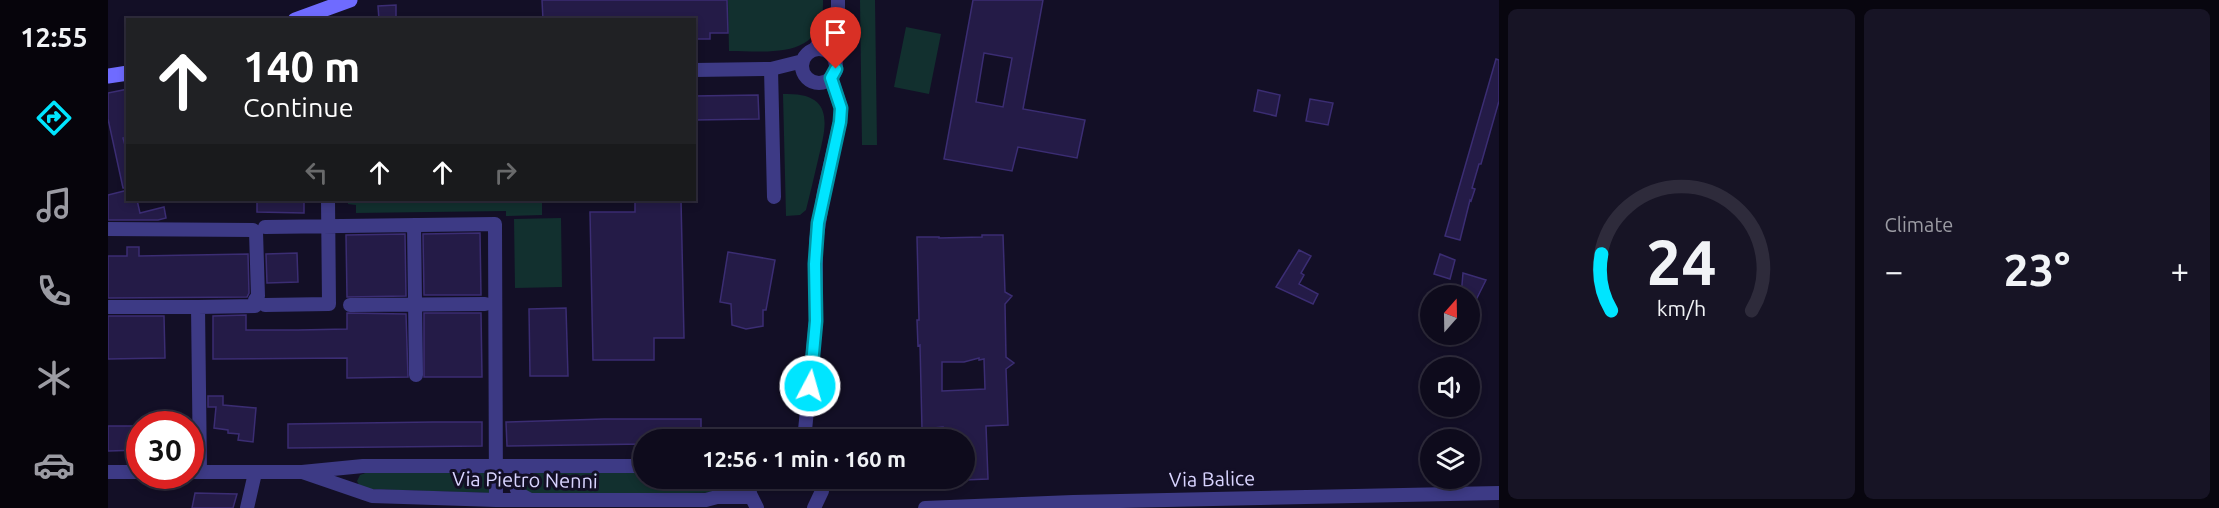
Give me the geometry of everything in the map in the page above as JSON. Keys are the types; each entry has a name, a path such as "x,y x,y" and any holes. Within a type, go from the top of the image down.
{"street":[{"path":"305,18 324,14 350,0"},
{"path":"838,5 830,30 814,50 807,54 802,66 811,80 841,108"},
{"path":"831,53 838,31 838,5"},
{"path":"771,69 824,83 835,74 836,63 831,53 821,49 814,50"},
{"path":"696,70 771,69 803,60"},
{"path":"771,69 774,197"},
{"path":"108,76 126,73"},
{"path":"805,429 816,321 816,241 824,192 838,134 841,108 831,78"},
{"path":"328,201 328,226 340,304"},
{"name":"Via Pietro Nenni","path":"265,227 495,224 496,465"},
{"path":"414,225 416,375"},
{"path":"108,229 253,230 256,232 258,296 255,300 260,306"},
{"path":"108,307 484,304"},
{"path":"197,411 198,307"},
{"path":"496,465 496,500"},
{"name":"Via Pietro Nenni","path":"204,472 302,472 363,466 633,466"},
{"path":"528,466 518,475 516,482 519,494 530,500"},
{"path":"108,472 126,472"},
{"name":"Via Pietro Nenni","path":"302,472 372,496 496,500 706,500 717,497 754,503"},
{"path":"247,508 255,473"},
{"path":"820,506 822,489"},
{"name":"Via Balice","path":"925,508 1073,502 1499,492"}],"green space":[{"path":"728,0 823,0 821,19 815,33 805,43 777,51 729,51"},
{"path":"860,0 875,0 877,145 862,145"},
{"path":"906,27 941,34 929,94 894,87"},
{"path":"783,94 812,98 819,105 825,123 806,210 800,215 786,216"},
{"path":"348,201 542,201 542,215 506,216 506,211 356,213 356,205 348,204"},
{"path":"561,218 562,287 515,288 514,219"},
{"path":"368,472 490,472 489,493 360,487 357,481 360,475"},
{"path":"534,473 633,473 633,489 741,489 740,492 530,496 525,488 527,478"}],"building":[{"path":"542,0 727,0 728,33 710,33 710,39 696,39 696,18 543,18"},
{"path":"973,0 1043,0 1023,109 1085,120 1077,158 1018,147 1012,171 944,159","holes":["984,53 1012,58 1003,107 976,102"]},
{"path":"396,5 396,18 379,18 378,6"},
{"path":"1496,59 1499,60 1499,101 1472,188 1475,189 1460,240 1445,236"},
{"path":"126,89 126,137 123,138 126,149 126,188 123,188 108,119 108,93"},
{"path":"1258,90 1280,95 1276,116 1254,111"},
{"path":"758,95 759,119 696,120 696,96"},
{"path":"1310,99 1333,103 1328,125 1306,121"},
{"path":"126,190 126,201 137,201 140,213 164,207 166,218 108,220 108,195"},
{"path":"257,201 304,201 304,213 257,212"},
{"path":"635,201 681,201 684,338 654,338 654,360 593,360 590,212 635,212"},
{"path":"480,233 481,295 424,295 423,234"},
{"path":"405,234 406,296 347,297 346,235"},
{"path":"1003,235 1005,292 1012,296 1005,304 1006,357 1014,363 1006,369 1008,425 986,426 988,479 975,480 975,429 943,429 943,427 922,429 920,345 918,346 917,320 919,320 917,237","holes":["984,359 985,389 942,391 942,362"]},
{"path":"127,247 139,247 139,256 248,254 249,293 247,297 108,298 108,256 127,256"},
{"path":"1299,250 1311,256 1301,273 1304,275 1299,284 1318,294 1313,304 1276,287"},
{"path":"728,252 775,260 766,310 763,310 763,326 746,329 732,325 731,304 720,302"},
{"path":"297,253 298,282 267,283 266,254"},
{"path":"1440,254 1455,260 1450,279 1434,274"},
{"path":"1463,273 1486,280 1480,292 1480,285 1462,285"},
{"path":"566,308 568,376 530,376 529,309"},
{"path":"347,313 406,314 408,377 347,378 347,358 213,359 213,316 246,315 246,330 347,329"},
{"path":"424,313 481,313 482,377 424,377"},
{"path":"108,316 164,316 165,358 108,359"},
{"path":"208,396 223,396 223,405 256,408 253,442 238,440 239,434 214,428 216,407 208,407"},
{"path":"701,419 701,429 633,429 633,444 507,446 506,422"},
{"path":"482,422 482,446 288,448 288,424"},
{"path":"108,426 126,426 126,450 108,451"},
{"path":"195,493 237,494 233,508 192,508"}],"route":[{"path":"810,386 816,321 815,264 818,223 840,122 841,108 831,78 836,69"}]}
